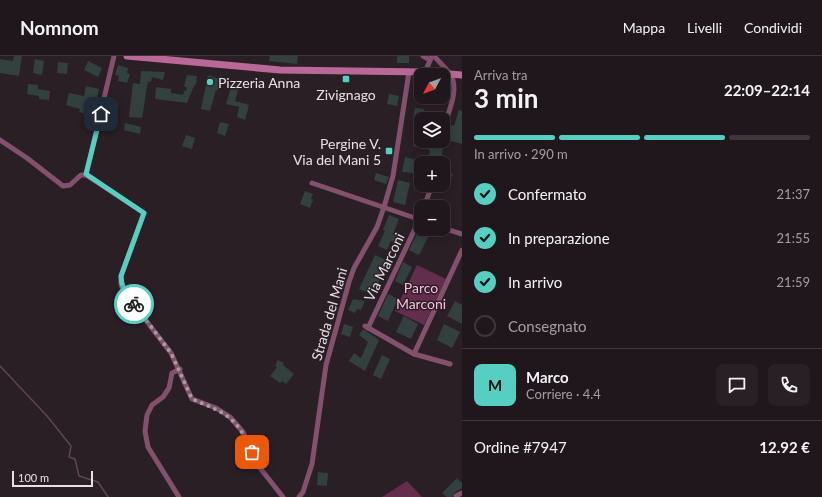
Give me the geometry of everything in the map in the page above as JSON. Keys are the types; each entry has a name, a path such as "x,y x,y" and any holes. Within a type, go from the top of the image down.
{"main road":[{"path":"127,56 287,70 414,72"},
{"path":"450,73 462,74"}],"street":[{"path":"86,174 114,56"},
{"path":"423,56 432,57 444,68"},
{"path":"427,68 432,57"},
{"name":"Strada del Mani","path":"298,497 303,492 312,464 326,365 349,282 354,268 377,227 393,176 409,72"},
{"path":"448,112 454,93 453,82 450,75"},
{"path":"0,140 27,158 63,186 70,185 81,175 86,174 144,213 121,276 121,284 124,292 171,353 180,369 188,395 192,399 216,408 230,417 242,432 256,463 283,497"},
{"path":"312,183 414,217"},
{"path":"450,230 462,234"},
{"name":"Via Marconi","path":"414,233 366,327 414,354"},
{"path":"450,364 414,354 462,250"},
{"path":"179,497 148,447 145,430 147,415 152,405 163,397 169,388 172,373 180,369"},
{"path":"456,496 462,493"}],"green space":[{"name":"Parco Marconi","path":"417,265 446,279 424,325 395,311"},
{"path":"407,481 422,497 382,497"}],"building":[{"path":"14,56 22,56 19,76 0,73 0,59 13,61"},
{"path":"270,56 298,56 297,64 269,61"},
{"path":"397,56 409,56 409,63 397,63"},
{"path":"35,59 44,61 42,75 33,73"},
{"path":"88,61 102,68 98,77 84,70"},
{"path":"58,62 68,63 67,74 57,73"},
{"path":"118,65 128,68 127,73 130,74 127,83 118,81 119,76 115,75"},
{"path":"141,71 165,72 163,80 152,77 151,82 148,81 142,118 129,117 133,83 140,84"},
{"path":"187,75 197,76 196,84 187,103 155,99 156,87 171,89 171,93 183,95 187,88 184,86"},
{"path":"208,75 222,80 218,90 216,90 210,111 201,109"},
{"path":"233,81 240,83 235,101 249,105 245,120 237,117 239,107 226,104"},
{"path":"28,84 38,85 38,89 50,91 49,100 39,99 39,96 27,94"},
{"path":"86,86 99,89 97,98 92,97 90,106 95,107 93,116 79,112 80,109 66,105 69,93 84,96"},
{"path":"389,94 399,96 397,106 387,104"},
{"path":"109,100 119,103 116,115 105,112"},
{"path":"415,108 424,109 424,112 414,112"},
{"path":"459,110 462,111 462,144 450,141 450,124 454,126"},
{"path":"220,122 229,124 225,136 217,133"},
{"path":"125,123 141,127 140,134 124,130"},
{"path":"186,135 195,138 192,149 182,146"},
{"path":"422,148 443,148 442,156 429,156 430,150"},
{"path":"405,157 414,159 414,173 402,172"},
{"path":"376,173 389,177 386,184 374,180"},
{"path":"450,173 453,174 450,180"},
{"path":"398,180 410,183 405,205 393,202"},
{"path":"305,191 313,194 311,199 313,200 310,208 300,204"},
{"path":"389,215 399,219 393,234 404,239 401,246 391,241 387,250 378,246 385,231 383,230"},
{"path":"416,236 428,237 419,255 409,250"},
{"path":"375,255 388,261 373,295 359,289"},
{"path":"403,262 412,267 403,285 395,281"},
{"path":"388,294 398,299 388,321 378,316"},
{"path":"353,299 365,301 361,310 357,309 355,313 348,310"},
{"path":"455,301 462,305 462,324 447,316"},
{"path":"404,316 418,324 411,339 396,332"},
{"path":"344,324 353,327 350,337 341,334"},
{"path":"444,324 460,332 452,348 437,340"},
{"path":"363,329 379,340 365,371 349,361 354,353 361,358 368,342 359,335"},
{"path":"382,355 390,359 381,379 373,375"},
{"path":"278,360 284,363 283,365 294,374 286,384 282,381 280,383 270,376 277,367 275,366"},
{"path":"318,472 328,473 327,486 317,485"},
{"path":"457,478 462,483 462,488 453,494 452,497 447,497 442,493"}],"waterway":[{"path":"0,366 47,416 71,446 69,457 75,459 79,476 98,482 108,497"}],"way so far":[{"path":"134,304 171,353 180,369 188,395 192,399 216,408 230,417 242,432 252,452"}],"place":[{"name":"Zivignago","path":"346,79"},
{"name":"Pizzeria Anna","path":"210,82"},
{"name":"Pergine V. Via del Mani 5","path":"389,151"}],"route":[{"path":"101,114 86,174 144,213 144,218 121,276 121,284 124,292 134,304"}]}
